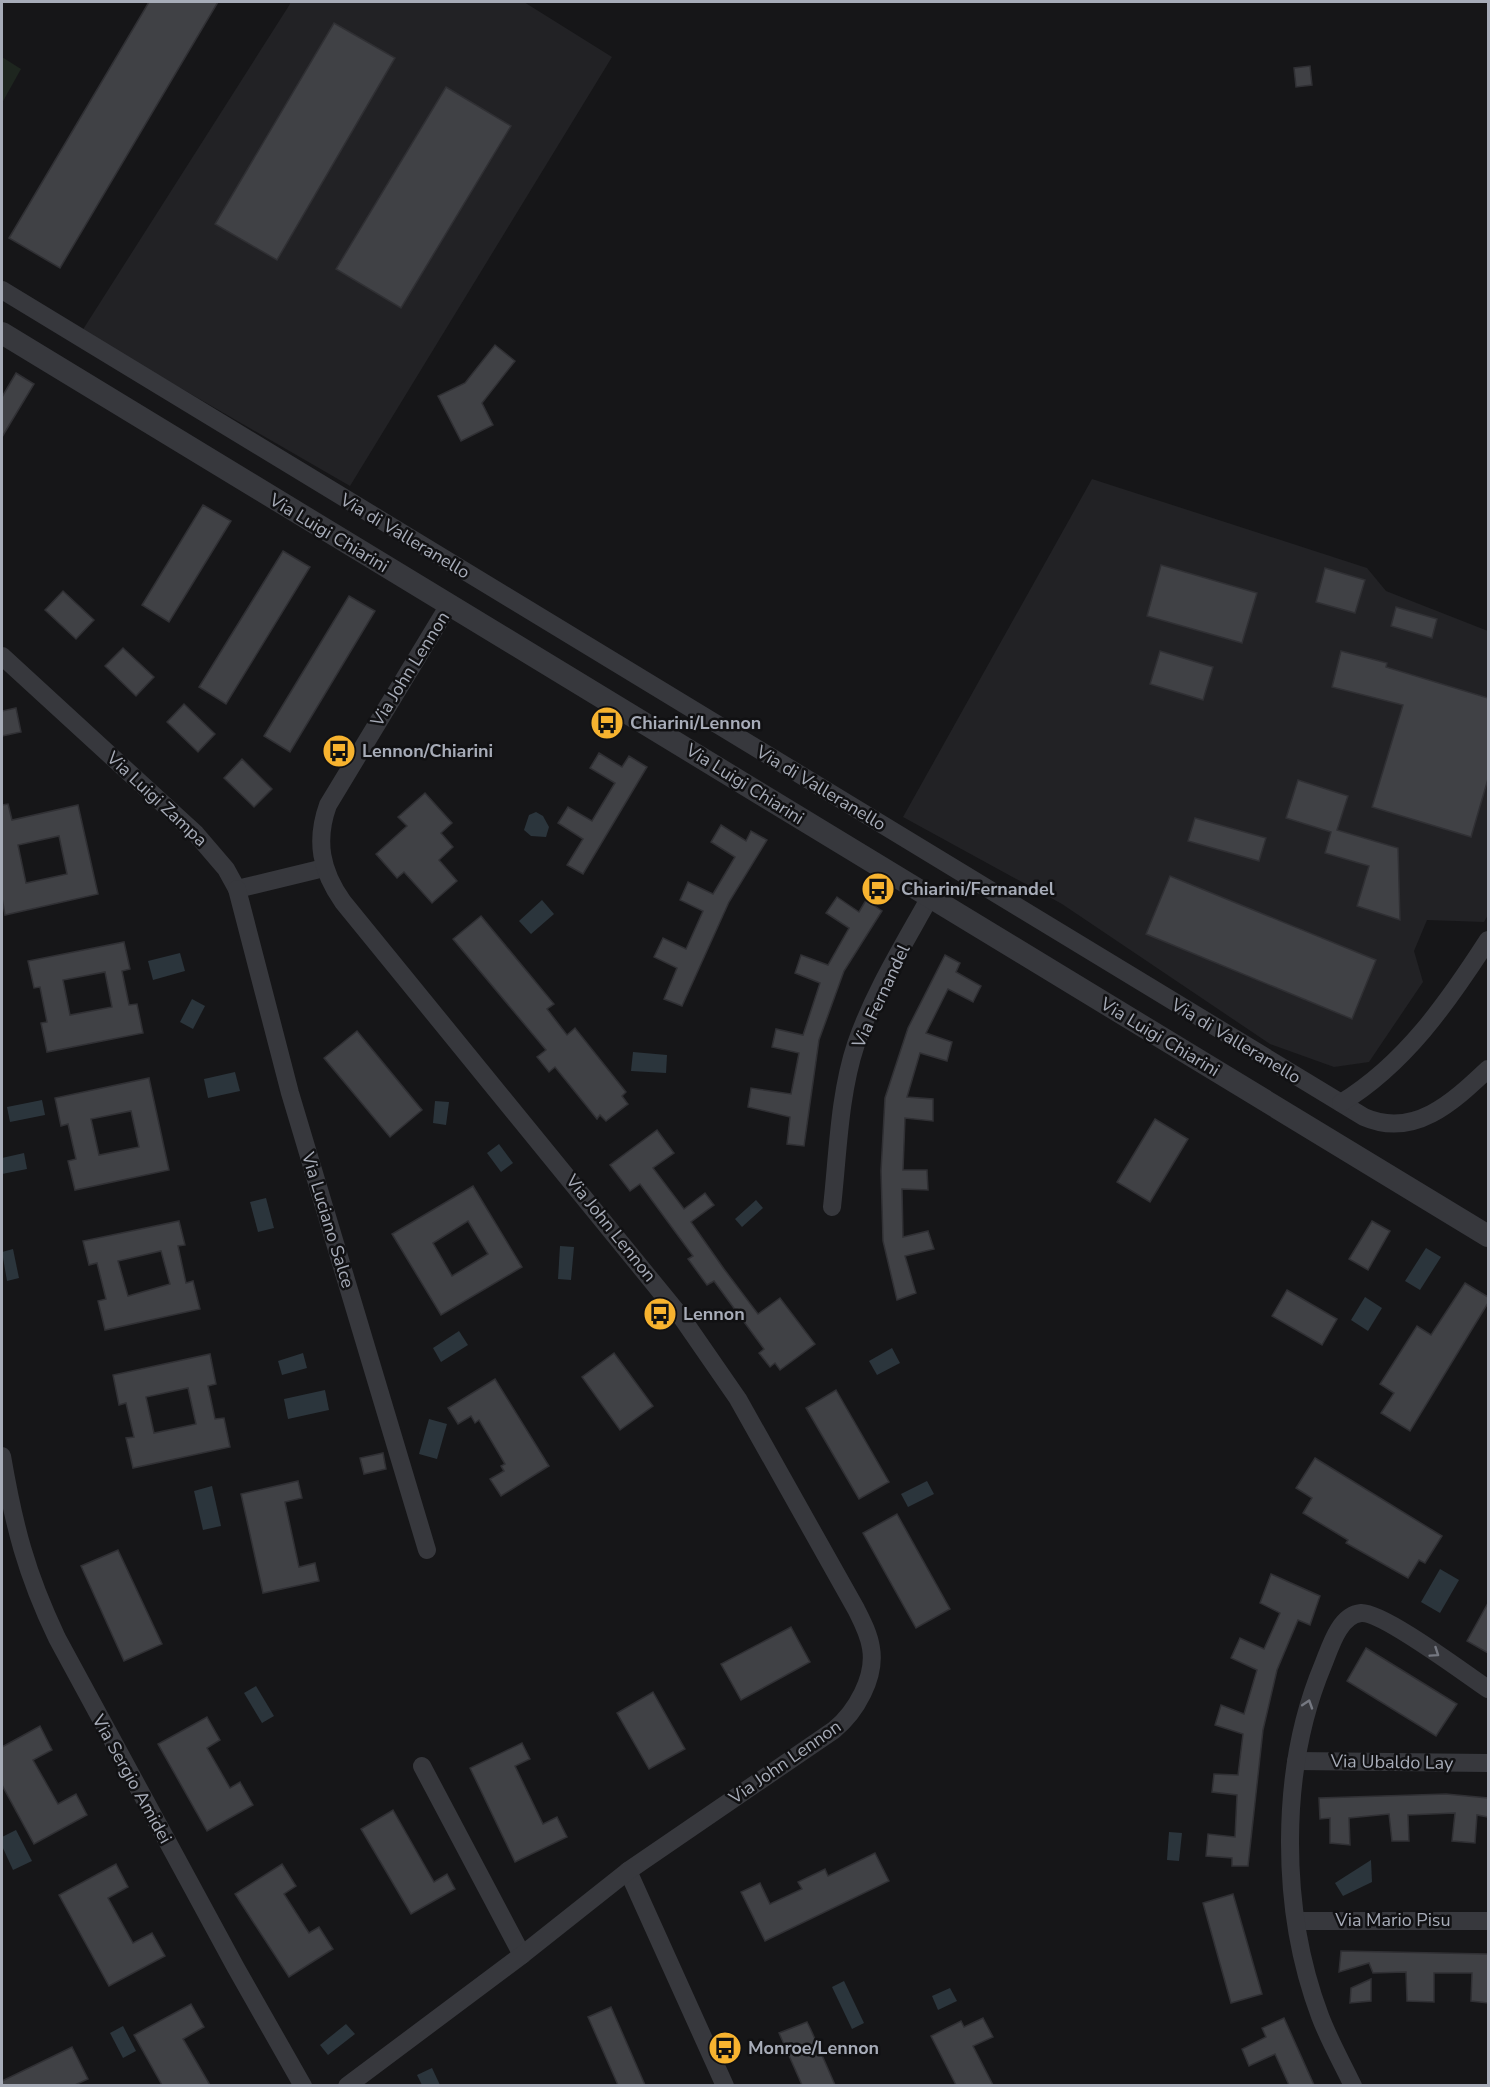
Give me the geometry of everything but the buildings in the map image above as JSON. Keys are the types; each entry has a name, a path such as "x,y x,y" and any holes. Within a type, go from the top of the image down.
{"street":[{"name":"Via di Valleranello","path":"2,290 1341,1103 1381,1123 1396,1125 1416,1122 1451,1102 1488,1069"},
{"name":"Via Luigi Chiarini","path":"2,333 1488,1236"},
{"name":"Via John Lennon","path":"347,2085 372,2078 628,1871 842,1724 864,1690 870,1672 872,1654 869,1637 758,1433 702,1345 584,1195 343,902 324,868 322,828 333,796 449,605"},
{"name":"Via Luigi Zampa","path":"2,656 196,834 226,869 237,889"},
{"path":"237,889 324,868"},
{"name":"Via Luciano Salce","path":"237,889 290,1093 427,1550"},
{"name":"Via Fernandel","path":"832,1207 846,1085 856,1045 877,995 930,897"},
{"path":"1341,1103 1371,1085 1402,1056 1437,1012 1488,940"},
{"name":"Via Sergio Amidei","path":"2,1456 19,1544 32,1585 52,1629 225,1948 303,2085"},
{"path":"1353,2085 1320,2015 1297,1921 1290,1832 1296,1761 1303,1723 1316,1680 1339,1630 1347,1619 1355,1614 1366,1613 1378,1617 1488,1689"},
{"name":"Via Ubaldo Lay","path":"1296,1761 1488,1763"},
{"path":"422,1767 522,1955"},
{"path":"628,1871 725,2085"},
{"name":"Via Mario Pisu","path":"1297,1921 1488,1921"}],"shaded area":[{"path":"290,2 524,2 612,57 350,486 82,331"},
{"path":"2,57 21,69 2,103"},
{"path":"1092,479 1367,568 1386,591 1488,631 1488,915 1484,922 1427,920 1414,951 1423,982 1369,1062 1334,1067 1270,1044 1062,904 903,817"},
{"path":"536,812 543,816 549,827 546,837 531,836 524,830 529,815"},
{"path":"542,900 554,914 531,934 519,921"},
{"path":"180,953 185,971 153,980 148,961"},
{"path":"192,999 205,1006 193,1029 180,1022"},
{"path":"633,1052 667,1055 666,1073 631,1071"},
{"path":"235,1072 240,1091 208,1098 204,1079"},
{"path":"42,1100 45,1115 10,1122 7,1107"},
{"path":"435,1101 449,1102 446,1125 433,1123"},
{"path":"499,1144 513,1163 501,1172 487,1153"},
{"path":"24,1153 27,1169 2,1174 2,1158"},
{"path":"266,1198 274,1228 258,1232 250,1202"},
{"path":"756,1200 763,1208 742,1227 735,1219"},
{"path":"560,1246 574,1247 571,1280 558,1279"},
{"path":"1426,1248 1441,1257 1420,1290 1405,1281"},
{"path":"13,1249 19,1278 7,1281 2,1252"},
{"path":"1365,1297 1382,1308 1368,1331 1351,1320"},
{"path":"459,1331 468,1345 441,1362 433,1348"},
{"path":"892,1348 900,1363 877,1375 869,1361"},
{"path":"303,1353 307,1368 282,1375 278,1361"},
{"path":"325,1390 329,1410 288,1419 284,1399"},
{"path":"429,1419 447,1424 437,1459 419,1454"},
{"path":"927,1481 934,1494 908,1507 901,1494"},
{"path":"212,1486 221,1526 203,1530 194,1491"},
{"path":"1440,1569 1459,1580 1440,1613 1421,1602"},
{"path":"256,1686 274,1716 262,1723 244,1693"},
{"path":"16,1830 32,1861 13,1870 2,1846 2,1837"},
{"path":"1169,1832 1182,1833 1179,1861 1167,1860"},
{"path":"1371,1860 1372,1882 1343,1896 1335,1883"},
{"path":"844,1981 864,2023 852,2029 832,1987"},
{"path":"950,1988 957,2001 938,2010 932,1996"},
{"path":"346,2024 355,2034 328,2055 320,2045"},
{"path":"123,2026 136,2051 123,2058 110,2033"},
{"path":"432,2068 440,2085 422,2085 417,2075"}],"place":[{"name":"Chiarini/Lennon","path":"607,723"},
{"name":"Lennon/Chiarini","path":"339,751"},
{"name":"Chiarini/Fernandel","path":"878,889"},
{"name":"Lennon","path":"660,1314"},
{"name":"Monroe/Lennon","path":"725,2048"}]}
